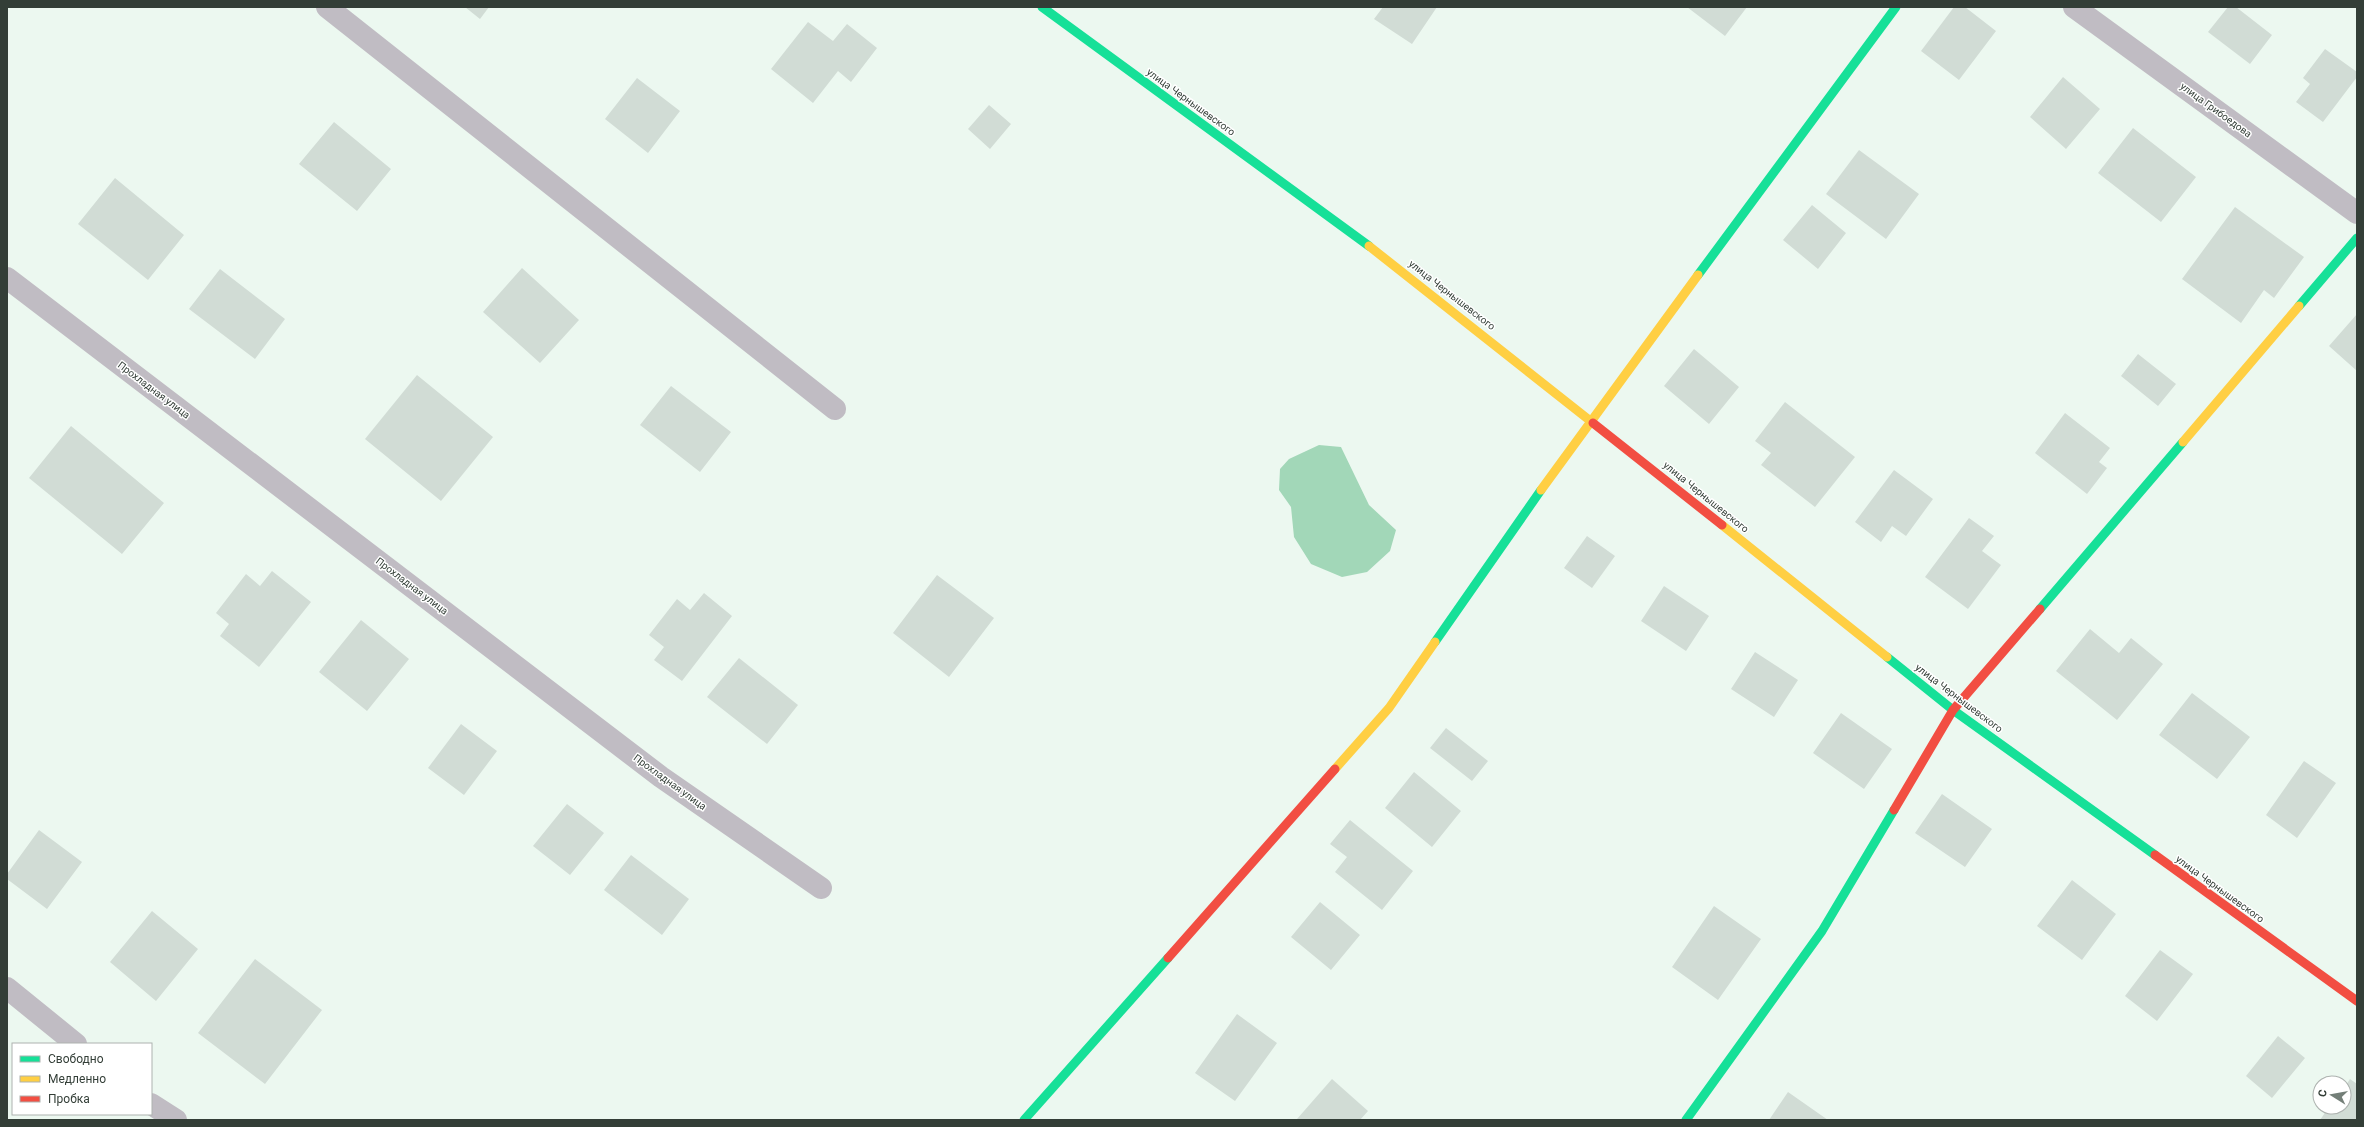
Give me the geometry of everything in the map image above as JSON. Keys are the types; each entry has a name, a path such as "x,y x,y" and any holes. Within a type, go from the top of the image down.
{"street":[{"path":"326,7 835,409"},
{"name":"улица Чернышевского","path":"1042,7 1399,268 1591,419 1953,710 2357,1001"},
{"path":"1024,1120 1389,708 1591,419 1896,7"},
{"name":"улица Грибоедова","path":"2074,7 2357,213"},
{"path":"1686,1120 1822,931 1953,710 2357,238"},
{"name":"Прохладная улица","path":"7,278 661,777 820,888"},
{"path":"7,988 75,1043"},
{"path":"152,1105 176,1120"}],"shaded area":[{"path":"1319,445 1341,447 1369,505 1396,530 1390,551 1367,572 1342,577 1311,564 1294,537 1291,507 1279,490 1280,469 1289,459"}],"building":[{"path":"465,7 489,7 480,19"},
{"path":"1383,7 1437,7 1412,44 1374,19"},
{"path":"1687,7 1747,7 1725,36"},
{"path":"1954,7 1965,7 1996,31 1959,80 1921,51"},
{"path":"2228,7 2236,7 2272,35 2250,64 2208,32"},
{"path":"808,22 833,41 847,24 877,48 851,82 838,71 813,103 771,69"},
{"path":"2325,49 2357,72 2357,77 2323,122 2296,102 2310,84 2303,78"},
{"path":"2063,77 2100,109 2066,149 2030,117"},
{"path":"637,78 680,111 648,153 605,119"},
{"path":"989,105 1011,124 990,149 968,129"},
{"path":"334,122 391,169 357,211 299,164"},
{"path":"2133,128 2196,177 2161,222 2098,173"},
{"path":"1859,150 1919,194 1886,239 1826,194"},
{"path":"115,178 184,235 148,280 78,224"},
{"path":"1812,205 1846,233 1818,269 1783,240"},
{"path":"2235,207 2304,257 2274,298 2264,290 2241,323 2182,279"},
{"path":"522,268 579,320 540,363 483,312"},
{"path":"220,269 285,319 255,359 189,309"},
{"path":"2357,314 2357,371 2329,346"},
{"path":"1694,349 1739,387 1709,424 1664,386"},
{"path":"2138,354 2176,384 2158,406 2121,376"},
{"path":"417,375 493,437 441,501 365,439"},
{"path":"671,386 731,432 700,472 640,425"},
{"path":"1785,402 1855,457 1815,507 1761,465 1771,453 1755,441"},
{"path":"2065,413 2110,448 2099,462 2107,468 2087,494 2035,453"},
{"path":"71,426 164,503 122,554 29,478"},
{"path":"1894,470 1933,499 1906,536 1892,526 1881,542 1855,522"},
{"path":"1969,518 1994,536 1982,551 2001,565 1968,609 1925,577"},
{"path":"1587,536 1615,556 1592,588 1564,568"},
{"path":"272,571 311,602 259,667 220,636 229,624 216,613 246,574 260,586"},
{"path":"937,575 994,618 949,677 893,633"},
{"path":"1664,586 1709,616 1686,651 1641,621"},
{"path":"704,593 732,616 682,681 654,660 664,647 649,635 677,599 690,610"},
{"path":"361,620 409,659 367,711 319,672"},
{"path":"2090,629 2119,653 2131,638 2163,664 2117,720 2056,671"},
{"path":"1755,652 1798,680 1774,717 1731,689"},
{"path":"739,658 798,705 767,744 707,697"},
{"path":"2192,693 2250,737 2217,779 2159,735"},
{"path":"1841,713 1892,749 1864,789 1813,753"},
{"path":"461,724 497,751 464,795 428,768"},
{"path":"1446,728 1488,761 1472,781 1430,748"},
{"path":"2304,761 2336,783 2297,838 2266,815"},
{"path":"1414,772 1461,811 1432,847 1385,808"},
{"path":"1942,794 1992,829 1965,867 1915,833"},
{"path":"567,804 604,833 570,875 533,846"},
{"path":"1350,820 1413,871 1382,910 1335,872 1347,857 1330,844"},
{"path":"39,830 82,862 47,909 7,879 7,874"},
{"path":"631,855 689,899 662,935 604,890"},
{"path":"2072,880 2116,914 2082,960 2037,926"},
{"path":"1320,902 1360,935 1331,970 1291,937"},
{"path":"1714,906 1761,939 1718,1000 1672,967"},
{"path":"152,911 198,949 156,1001 110,962"},
{"path":"2160,950 2193,974 2157,1021 2125,996"},
{"path":"255,959 322,1010 265,1084 198,1033"},
{"path":"1237,1014 1277,1043 1235,1101 1195,1073"},
{"path":"2278,1036 2305,1058 2272,1098 2246,1076"},
{"path":"1332,1079 1368,1111 1360,1120 1298,1120 1297,1119"},
{"path":"2352,1080 2357,1084 2357,1120 2320,1120 2323,1115 2352,1115"},
{"path":"1788,1092 1828,1120 1769,1120"}],"traffic: fast":[{"path":"1042,7 1369,246"},
{"path":"1698,275 1896,7"},
{"path":"2299,306 2357,238"},
{"path":"2040,609 2183,442"},
{"path":"1435,642 1541,490"},
{"path":"1887,657 1953,710 2155,855"},
{"path":"1686,1120 1822,931 1894,810"},
{"path":"1024,1120 1168,958"}],"traffic: slow":[{"path":"1369,246 1593,423"},
{"path":"1541,490 1698,275"},
{"path":"2183,442 2299,306"},
{"path":"1722,525 1887,657"},
{"path":"1335,769 1389,708 1435,642"}],"traffic: jam":[{"path":"1593,423 1722,525"},
{"path":"1894,810 1953,710 2040,609"},
{"path":"1168,958 1335,769"},
{"path":"2155,855 2357,1001"}]}
